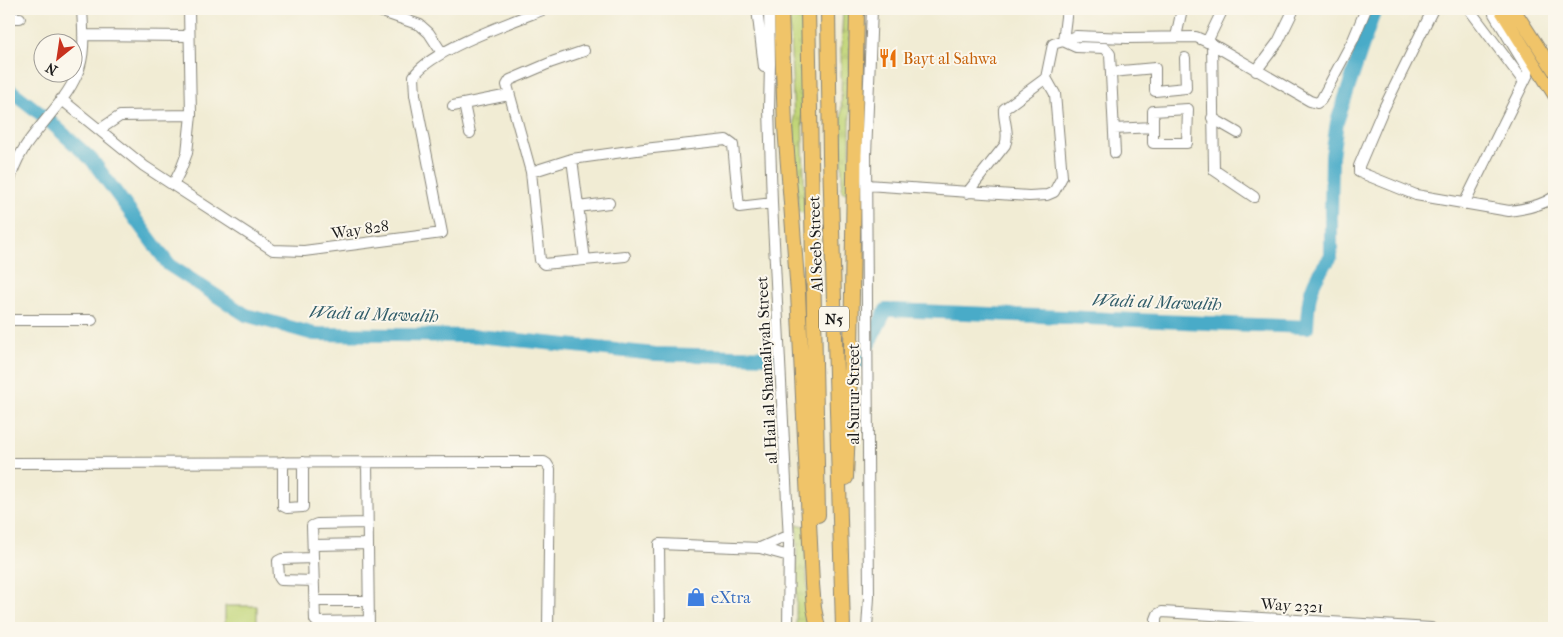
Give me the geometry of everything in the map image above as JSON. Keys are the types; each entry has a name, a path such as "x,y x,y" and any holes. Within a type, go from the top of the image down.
{"highway":[{"path":"781,9 785,126 798,293 812,584 814,608 819,628"},
{"name":"Al Seeb Street","path":"808,9 819,628"},
{"name":"Al Seeb Street","path":"828,9 830,156 843,628"},
{"path":"841,556 849,447 857,9"}],"main road":[{"path":"1500,9 1554,95"},
{"path":"1514,9 1554,72"}],"street":[{"path":"9,185 17,159 77,74 81,62 82,9"},
{"path":"61,99 149,170 173,185 187,153 191,115 189,9"},
{"path":"374,9 420,25 430,33 442,53"},
{"name":"Way 828","path":"173,185 273,250 304,251 442,233 413,80 414,76 419,69 442,53 463,42 545,9"},
{"name":"al Hail al Shamaliyah Street","path":"757,9 769,109"},
{"name":"al Hail al Shamaliyah Street","path":"769,9 769,109 772,203 789,535 788,628"},
{"name":"al Surur Street","path":"867,628 869,597 866,185 872,9"},
{"path":"1063,40 1067,9"},
{"path":"1176,37 1182,9"},
{"path":"1223,9 1210,43 1214,170 1254,197"},
{"path":"1256,71 1278,42 1294,9"},
{"path":"866,185 968,193 1047,195 1054,192 1059,186 1062,177 1055,94 1046,78 1053,44 1076,36 1128,38 1196,37 1210,43 1310,101 1317,103 1321,100 1353,40 1366,9"},
{"path":"1433,9 1382,112 1358,169 1359,172 1416,195 1509,211 1522,210 1546,203 1554,197"},
{"path":"1469,9 1524,82"},
{"path":"1464,204 1528,74 1528,70 1494,14 1494,9"},
{"path":"9,18 20,18"},
{"path":"83,35 189,36"},
{"path":"1063,40 1076,47 1105,48 1110,54 1115,153"},
{"path":"584,51 510,80 507,85 532,172 541,262 544,264 625,256"},
{"path":"1111,72 1154,68 1155,91 1186,88 1185,58"},
{"path":"968,193 1008,139 1004,109 1046,78"},
{"path":"453,106 509,95"},
{"path":"464,104 470,133"},
{"path":"1188,109 1187,143 1153,143 1153,127 1153,111 1188,109"},
{"path":"99,130 120,116 191,115"},
{"path":"1212,118 1238,132"},
{"path":"1114,129 1153,127"},
{"path":"532,172 572,159 644,148 726,140 733,145 739,207 772,203"},
{"path":"572,159 585,260"},
{"path":"578,207 609,203"},
{"path":"9,320 92,320"},
{"path":"283,462 283,506 287,508 303,507 303,462"},
{"path":"9,463 544,462 550,469 548,628"},
{"path":"367,463 368,523 368,625 317,622 315,620 312,526 314,524 368,523"},
{"path":"760,548 789,535"},
{"path":"313,545 368,544"},
{"path":"660,628 659,544 760,548 789,556"},
{"path":"313,558 282,559 278,561 279,577 281,580 314,581"},
{"path":"314,600 368,601"},
{"name":"Way 2321","path":"1156,624 1158,614 1162,612 1431,628"}],"green space":[{"path":"789,9 802,9 802,111 805,209 803,213 798,212"},
{"path":"843,9 850,9 850,166 848,194 842,191 841,50"},
{"path":"797,524 805,526 809,628 796,628"},
{"path":"225,606 257,606 257,628 225,628"}],"waterway":[{"name":"Wadi al Mawalih","path":"1331,216 1332,156 1337,122 1375,9"},
{"name":"Wadi al Mawalih","path":"9,89 46,118 92,160 169,265 246,315 314,334 478,336 655,354 774,357"},
{"name":"Wadi al Mawalih","path":"893,310 1307,327 1309,298 1314,282 1331,257 1331,220"},
{"name":"Wadi al Mawalih","path":"859,363 886,310 889,310"}],"place":[{"name":"Bayt al Sahwa","path":"888,58"},
{"name":"eXtra","path":"696,597"}]}
